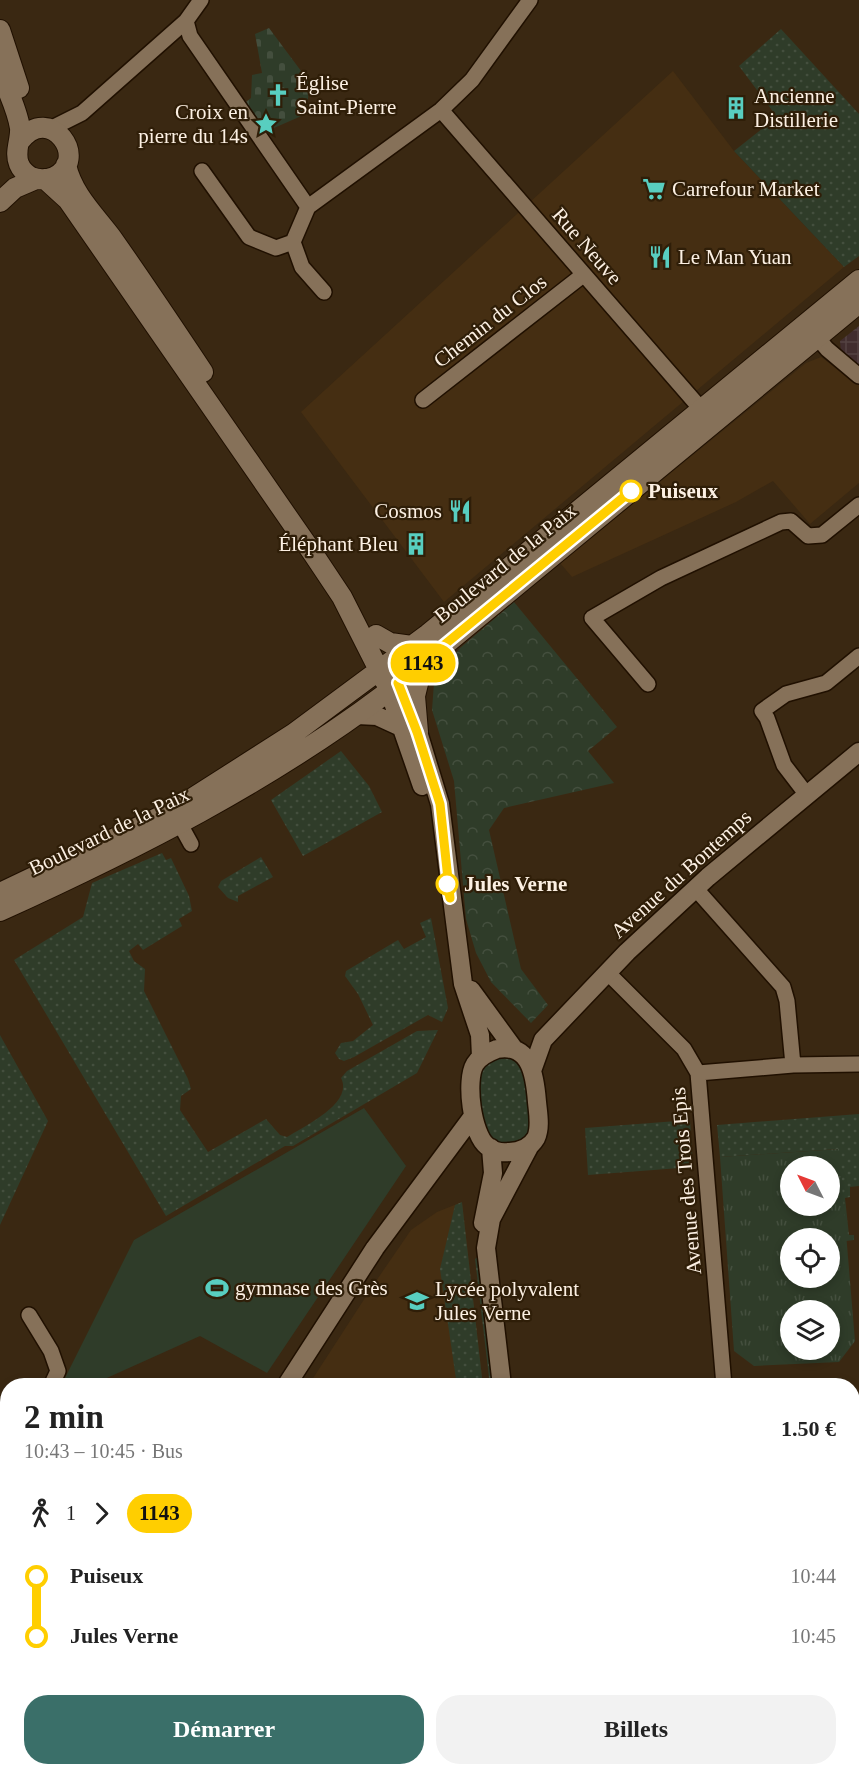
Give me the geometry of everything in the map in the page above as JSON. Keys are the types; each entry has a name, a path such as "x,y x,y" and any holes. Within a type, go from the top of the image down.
{"main road":[{"path":"0,30 26,108 47,128 59,134 66,142 68,153 66,165 58,175 15,188 0,202"},
{"path":"0,71 18,119 19,150 23,170 40,179 68,200 370,636 395,644 412,646"},
{"path":"0,188 32,130 47,128"},
{"path":"66,165 75,189 87,208 111,237 340,572 389,677"},
{"name":"Boulevard de la Paix","path":"389,677 423,663 727,411 812,330 859,280"},
{"name":"Boulevard de la Paix","path":"389,677 412,646 701,410 812,330 859,303"},
{"path":"355,690 370,636"},
{"path":"409,730 423,663"},
{"path":"0,893 174,810 273,748 355,690 389,677"},
{"path":"353,718 389,677"},
{"name":"Boulevard de la Paix","path":"0,911 180,824 280,767 353,718"}],"street":[{"path":"47,128 79,116 186,21 201,0"},
{"path":"324,292 302,267 293,242 308,207 441,110 472,80 530,0"},
{"path":"186,21 189,36 308,207"},
{"name":"Rue Neuve","path":"441,110 701,410"},
{"path":"66,142 79,116"},
{"path":"202,171 249,237 276,248 293,242"},
{"name":"Chemin du Clos","path":"423,400 583,275"},
{"path":"812,330 859,376"},
{"path":"682,449 701,420 701,410 716,413 727,411"},
{"path":"648,684 592,618 661,578 781,522 791,521 808,536 815,537 822,535 859,505"},
{"path":"429,634 389,677 440,804 460,968 465,994 480,1035 481,1057"},
{"path":"807,795 784,765 766,715 762,711 786,694 826,682 859,656"},
{"path":"353,718 377,716 409,730"},
{"name":"Avenue du Bontemps","path":"533,1068 543,1040 607,972 696,889 859,752"},
{"path":"180,824 191,844"},
{"path":"696,889 783,987 787,995 792,1065"},
{"path":"460,968 474,994 515,1049 533,1068 538,1128 536,1137 529,1146 491,1219 486,1248"},
{"name":"Avenue des Trois Epis","path":"607,972 684,1049 698,1073 723,1378"},
{"name":"Avenue du Bontemps","path":"515,1049 543,1040"},
{"path":"501,1378 482,1219 493,1173 487,1145 477,1131 473,1116 470,1077 475,1063 481,1057 497,1049 515,1049"},
{"path":"698,1073 792,1065 859,1064"},
{"path":"291,1378 375,1248 473,1116"},
{"path":"452,1146 468,1139 510,1152 529,1146"},
{"path":"28,1315 51,1351 58,1371 55,1378"}],"shaded area":[{"path":"673,71 734,151 844,267 444,602 301,412"},
{"path":"859,326 859,365 841,352 840,341"},
{"path":"821,357 859,385 859,483 810,524 773,481 736,502 572,577 560,563 806,363"},
{"name":"Lycée polyvalent Jules Verne","path":"462,1202 482,1378 313,1378 411,1230 437,1212"}],"green space":[{"path":"269,28 310,83 306,114 267,131 246,102 251,98 252,75 262,73 255,34"},
{"path":"781,29 859,114 859,256 844,267 734,151 777,117 739,66"},
{"path":"514,602 617,727 588,751 614,783 504,808 489,830 521,969 548,1005 531,1023 491,982 476,953 466,919 454,781 432,710 434,683 443,669 460,648"},
{"path":"341,751 369,786 382,812 303,856 271,800"},
{"path":"162,853 166,860 171,858 189,896 192,911 179,919 182,926 143,950 138,944 129,951 134,961 145,969 144,991 188,1079 191,1089 181,1096 180,1110 208,1152 266,1119 280,1135 287,1137 334,1105 343,1087 341,1078 347,1071 417,1031 438,1030 417,1073 293,1146 285,1146 166,1216 14,960 83,917 92,883"},
{"path":"261,857 273,877 238,896 238,902 228,898 218,887 221,881"},
{"path":"431,918 448,1008 442,1022 428,1015 354,1057 344,1061 339,1059 335,1053 341,1043 353,1041 373,1025 358,994 345,976 346,971 398,940 404,949 426,937 420,923"},
{"path":"0,1035 48,1121 0,1225"},
{"path":"498,1053 524,1062 535,1125 524,1143 499,1146 481,1130 478,1069"},
{"name":"gymnase des Grès","path":"364,1108 406,1166 267,1373 200,1336 107,1378 65,1378 134,1240"},
{"path":"859,1114 859,1186 850,1187 850,1197 845,1198 849,1235 854,1235 854,1240 846,1241 838,1149 720,1157 717,1125"},
{"path":"690,1120 693,1167 588,1175 585,1128"},
{"path":"839,1149 840,1156 780,1156 780,1216 840,1216 840,1161 855,1341 839,1362 754,1366 734,1351 720,1157"},
{"path":"462,1202 482,1378 456,1378 440,1269 455,1205"},
{"path":"479,1256 495,1378 489,1378 475,1259"}],"bus line":[{"name":"1143","path":"447,884 450,898 440,804 417,732 398,683 631,491"}],"place":[{"name":"Église Saint-Pierre","path":"278,95"},
{"name":"Ancienne Distillerie","path":"736,108"},
{"name":"Croix en pierre du 14s","path":"266,124"},
{"name":"Carrefour Market","path":"654,189"},
{"name":"Le Man Yuan","path":"660,257"},
{"name":"Puiseux","path":"631,491"},
{"name":"Cosmos","path":"460,511"},
{"name":"Éléphant Bleu","path":"416,544"},
{"name":"Jules Verne","path":"447,884"},
{"name":"gymnase des Grès","path":"217,1288"},
{"name":"Lycée polyvalent Jules Verne","path":"417,1301"}]}
